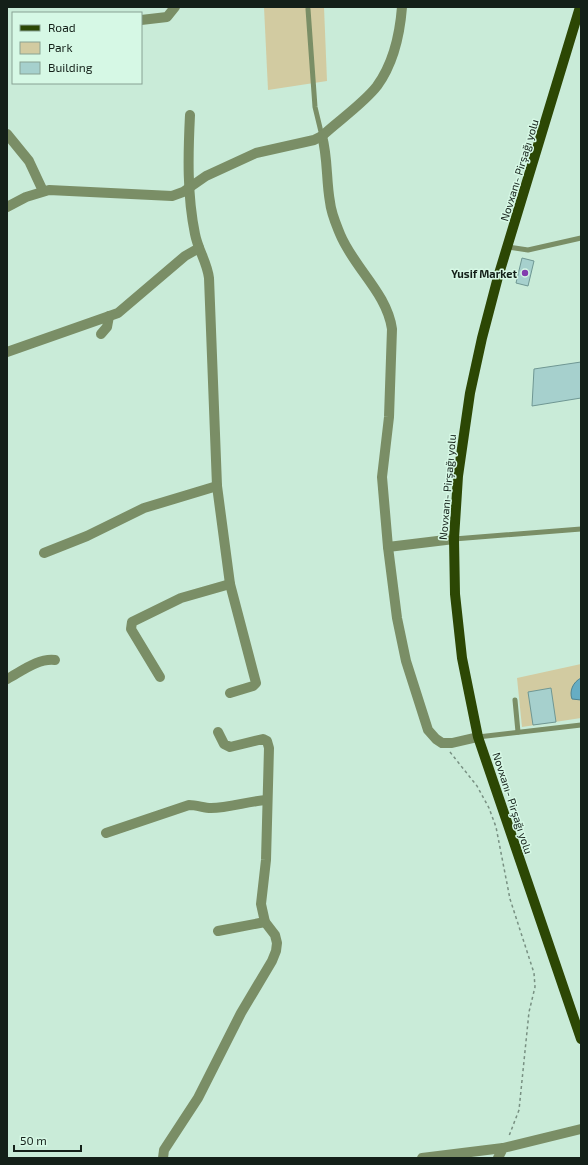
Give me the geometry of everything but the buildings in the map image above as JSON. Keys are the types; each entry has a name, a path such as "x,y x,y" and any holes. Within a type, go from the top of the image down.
{"main road":[{"name":"Novxanı- Pirşağı yolu","path":"580,7 578,25 486,322 473,378 458,476 454,539 455,594 462,658 478,737 581,1039"}],"street":[{"path":"142,20 167,17 175,7"},
{"path":"7,207 43,191 58,190 163,196 179,194 206,176 256,153 305,143 322,136 372,91 380,81 397,39 402,7"},
{"path":"190,115 189,188 195,234 199,248 208,268 209,278 217,486 230,584 256,682 253,686 230,693"},
{"path":"7,134 29,161 43,191"},
{"path":"322,136 326,150 330,202 333,217 348,252 385,305 392,329 389,417 382,477 388,547 397,618 406,661 428,730 436,739 442,743 452,743 478,737"},
{"path":"7,352 109,316 126,308 185,256 199,248"},
{"path":"101,334 107,327 109,316"},
{"path":"44,553 87,536 144,508 217,486"},
{"path":"388,547 454,539"},
{"path":"160,677 131,628 132,622 181,598 230,584"},
{"path":"7,679 38,662 47,659 55,660"},
{"path":"163,1158 164,1150 198,1098 249,999 272,961 277,943 275,935 265,922 261,904 266,860 269,748 267,741 263,739 256,739 230,747 224,744 218,732"},
{"path":"106,833 189,805 218,808 267,800"},
{"path":"218,931 265,922"},
{"path":"422,1158 503,1148 581,1129"},
{"path":"498,1158 503,1148"}],"lane":[{"path":"308,9 315,107 322,136"},
{"path":"508,247 528,250 581,238"},
{"path":"454,539 581,529"},
{"path":"514,700 518,732"},
{"path":"478,737 581,724"}],"path":[{"path":"442,743 477,786 489,808 496,827 510,899 534,973 535,987 529,1012 519,1110 513,1129 503,1148"}],"green space":[{"path":"264,7 324,7 327,81 268,90"},
{"path":"581,664 581,718 522,727 517,678"}],"water":[{"path":"581,678 581,700 572,699 572,687"}],"place":[{"name":"Yusif Market","path":"525,273"}]}
